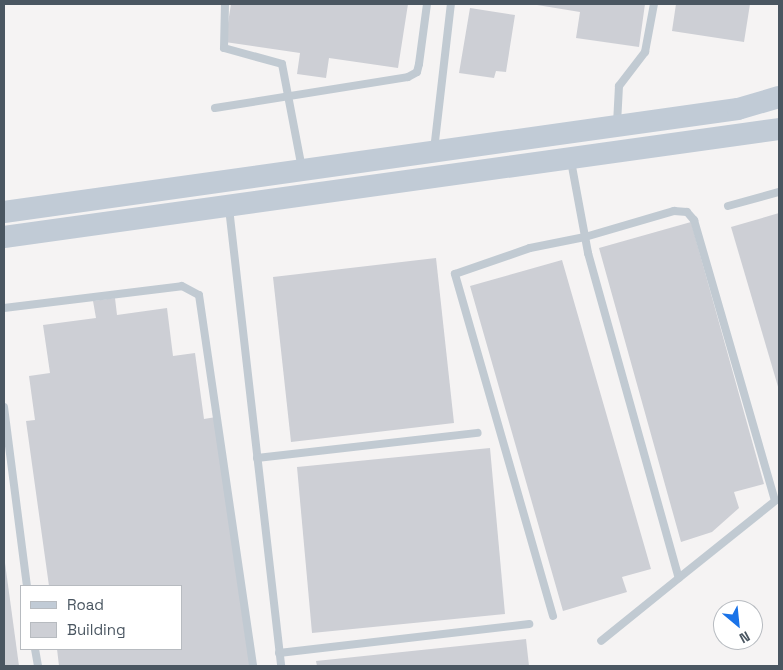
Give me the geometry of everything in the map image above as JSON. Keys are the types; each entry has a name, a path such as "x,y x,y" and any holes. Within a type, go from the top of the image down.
{"street":[{"path":"4,212 738,109 779,97"},
{"path":"4,237 229,208 779,129"}],"lane":[{"path":"225,4 221,44 234,54 282,64 302,170"},
{"path":"215,108 288,97 417,72 427,4"},
{"path":"434,152 451,4"},
{"path":"617,126 619,86 645,52 654,4"},
{"path":"571,159 585,237 679,578"},
{"path":"728,206 779,192"},
{"path":"229,208 281,666"},
{"path":"554,616 454,279 462,268 585,237 674,211 687,212 694,220 775,501 601,641"},
{"path":"4,308 182,286 199,295 253,666"},
{"path":"4,407 27,585"},
{"path":"257,458 478,433"},
{"path":"279,653 529,624"},
{"path":"35,650 38,666"}],"building":[{"path":"231,4 408,4 398,68 329,58 326,78 297,74 300,53 225,42"},
{"path":"531,4 645,4 639,47 576,38 580,12"},
{"path":"676,4 750,4 744,42 672,31"},
{"path":"470,8 515,15 506,72 496,71 494,78 459,73"},
{"path":"779,213 779,390 731,227"},
{"path":"691,222 764,484 734,492 739,508 712,532 681,542 599,248"},
{"path":"436,258 454,423 291,442 273,277"},
{"path":"562,260 651,569 622,577 627,592 563,611 470,286"},
{"path":"115,298 117,315 167,308 173,356 195,353 204,419 216,417 251,666 59,666 57,650 182,650 182,585 49,585 26,421 35,420 29,376 50,373 43,325 96,318 93,301"},
{"path":"490,448 505,614 312,633 297,467"},
{"path":"5,563 19,666 4,666"},
{"path":"526,639 529,666 317,666 316,661"}]}
